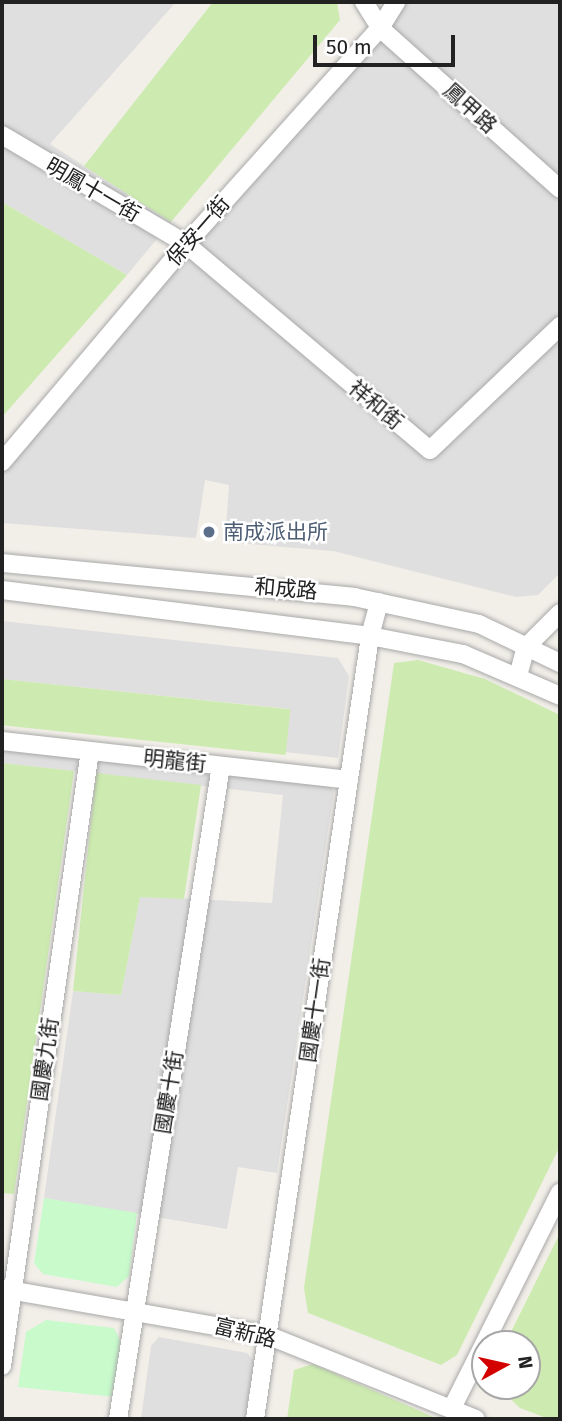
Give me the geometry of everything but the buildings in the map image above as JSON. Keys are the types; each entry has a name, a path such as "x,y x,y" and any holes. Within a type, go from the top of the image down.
{"street":[{"name":"鳳甲路","path":"364,2 380,28 560,189"},
{"name":"保安一街","path":"2,462 186,244 380,28 396,2"},
{"name":"明鳳十一街","path":"2,135 186,244"},
{"name":"祥和街","path":"186,244 430,450 560,326"},
{"name":"和成路","path":"2,563 326,593 379,602 479,624 560,663"},
{"name":"和成路","path":"2,590 370,636 463,654 560,696"},
{"name":"國慶十一街","path":"255,1419 370,636 379,602"},
{"path":"518,676 526,646 560,613"},
{"name":"明龍街","path":"2,741 349,780"},
{"name":"國慶九街","path":"2,1366 7,1290 90,751"},
{"name":"國慶十街","path":"118,1419 221,765"},
{"path":"452,1408 560,1192"},
{"name":"富新路","path":"7,1290 134,1309 267,1335 476,1419"}],"shaded area":[{"path":"2,2 176,2 50,144 171,222 127,275 2,202"},
{"path":"405,2 560,2 560,573 538,595 516,597 333,551 225,542 229,485 205,480 196,538 2,523 2,474"},
{"path":"2,621 338,658 349,676 338,758 285,752 290,709 2,679"},
{"path":"2,746 323,780 334,791 277,1173 238,1167 227,1229 44,1198 73,991 121,995 140,896 272,903 283,795 2,763"},
{"path":"159,1337 247,1353 255,1362 245,1419 141,1419 151,1346"}],"green space":[{"path":"213,2 337,2 340,20 171,222 84,166"},
{"path":"2,202 127,275 2,417"},
{"path":"418,660 485,679 560,715 560,1146 457,1355 441,1365 308,1313 304,1288 394,663"},
{"path":"2,679 290,709 286,755 2,725"},
{"path":"2,763 74,771 14,1194 2,1193"},
{"path":"96,773 201,785 184,899 140,897 121,995 73,991"},
{"path":"44,1198 137,1213 129,1276 117,1287 43,1274 34,1263"},
{"path":"560,1233 560,1419 549,1419 520,1408 512,1400 541,1400 541,1330 512,1330"},
{"path":"46,1320 114,1328 122,1344 115,1397 18,1387 26,1332"},
{"path":"313,1364 438,1419 287,1419 294,1370"}],"place":[{"name":"南成派出所","path":"209,532"}]}
